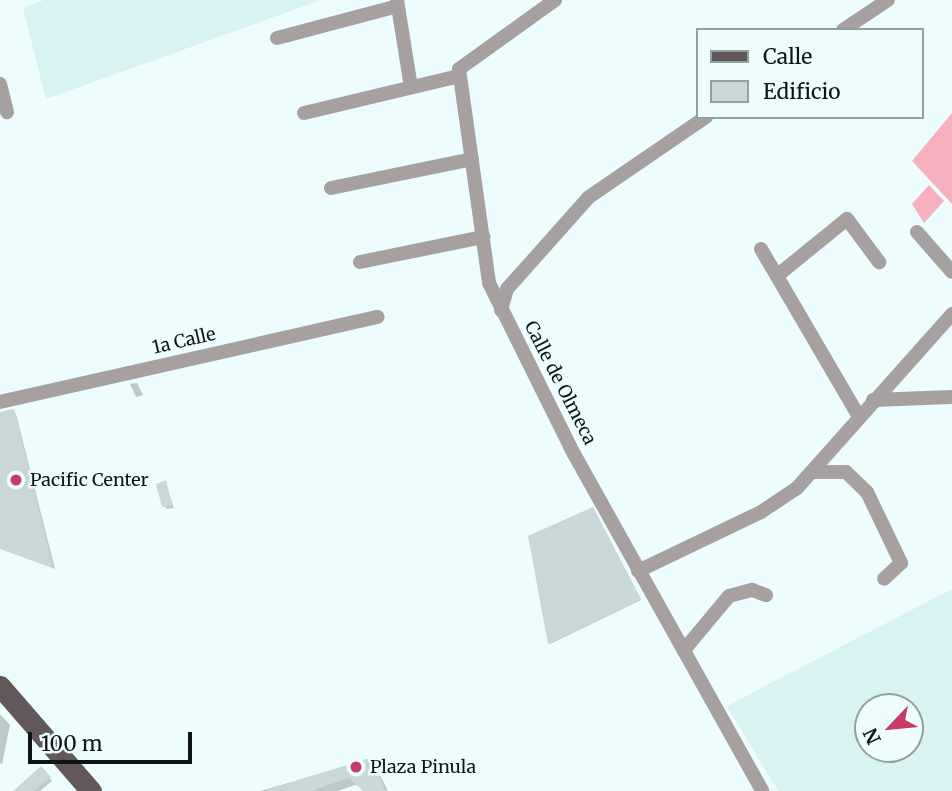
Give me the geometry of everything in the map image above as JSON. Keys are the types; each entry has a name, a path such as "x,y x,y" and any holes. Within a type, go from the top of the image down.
{"main road":[{"path":"0,686 91,791"},
{"path":"0,700 80,791"}],"street":[{"path":"304,113 452,78 458,69 555,0"},
{"path":"846,28 888,0"},
{"path":"277,38 397,3 411,87"},
{"name":"Calle de Olmeca","path":"452,78 476,240 500,310 638,571 762,791"},
{"path":"0,85 7,112"},
{"path":"500,310 507,289 589,197 703,119"},
{"path":"331,188 466,159"},
{"path":"778,275 846,219 879,262"},
{"path":"917,232 952,272"},
{"path":"360,262 476,240"},
{"path":"761,248 858,415"},
{"path":"638,571 770,507 813,472 858,415 952,314"},
{"name":"1a Calle","path":"5,402 378,317"},
{"path":"873,400 952,397"},
{"path":"813,472 846,472 867,492 901,563 884,579"},
{"path":"684,650 729,596 752,590 766,595"}],"shaded area":[{"path":"44,0 321,0 46,99 23,8"},
{"path":"952,113 952,204 912,161"},
{"path":"929,185 944,201 924,223 912,204"},
{"path":"952,589 952,791 778,791 727,706"}],"building":[{"name":"Pacific Center","path":"14,409 53,568 0,549 0,412"},
{"path":"166,480 172,505 162,507 156,484"},
{"path":"593,507 641,599 548,644 528,536"},
{"name":"Plaza Pinula","path":"373,757 385,791 363,791 349,778 310,791 263,791"},
{"path":"41,766 51,777 34,791 13,791"}],"place":[{"name":"Pacific Center","path":"16,480"},
{"name":"Plaza Pinula","path":"356,767"}]}
